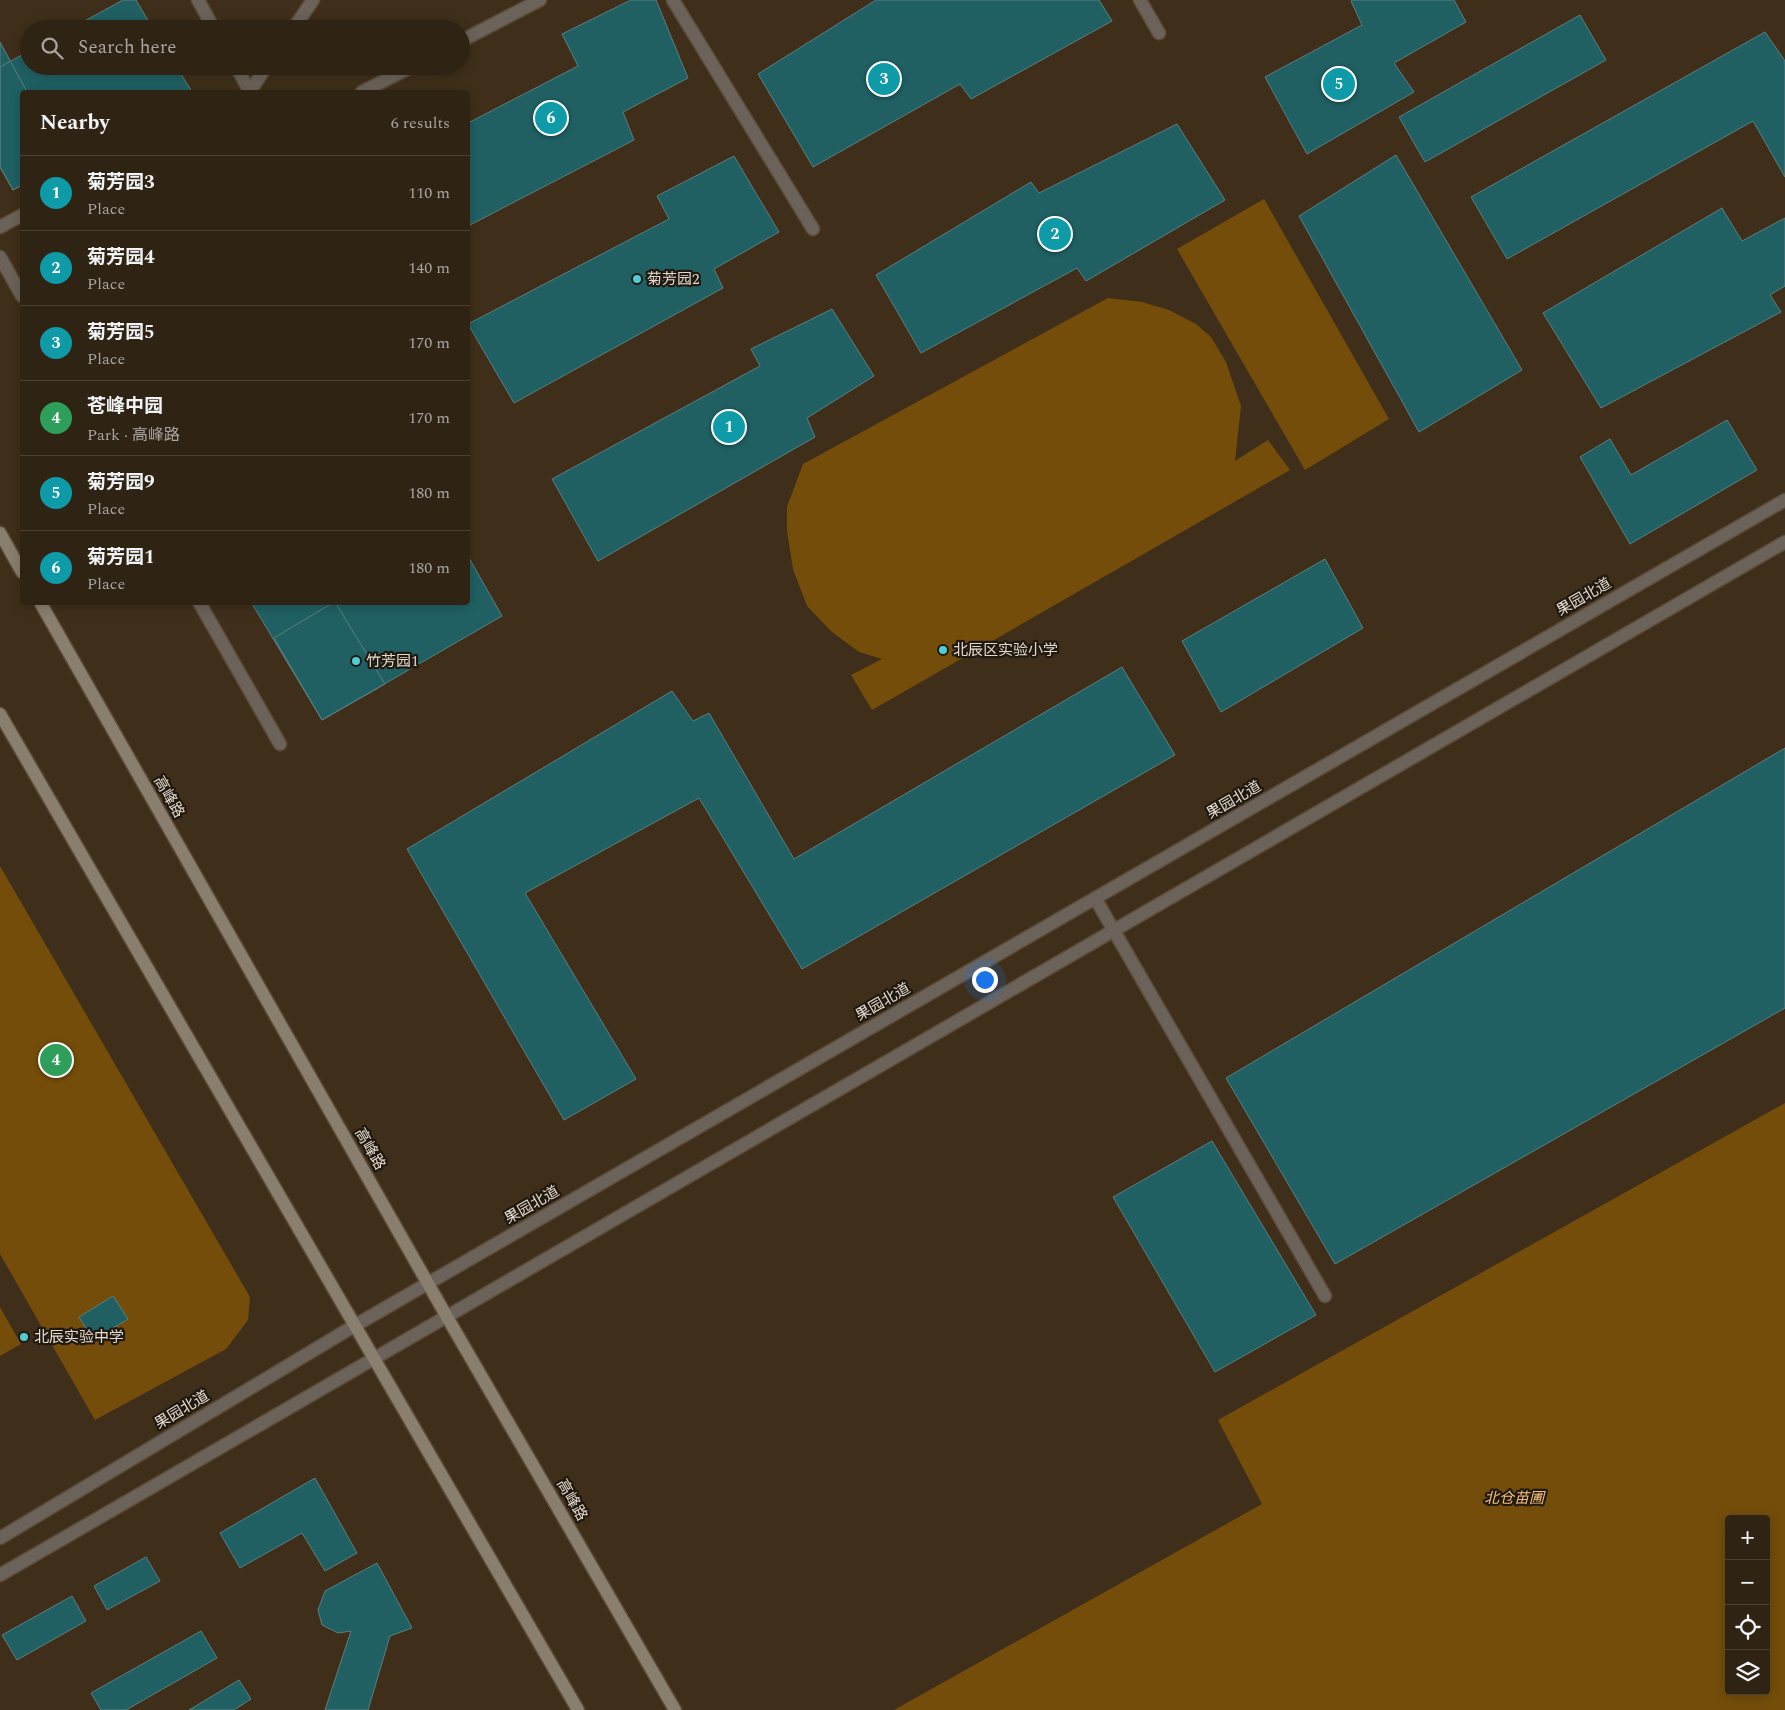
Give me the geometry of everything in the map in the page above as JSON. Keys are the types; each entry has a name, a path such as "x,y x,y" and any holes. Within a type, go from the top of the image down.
{"main road":[{"path":"0,533 20,568"},
{"name":"高峰路","path":"42,605 447,1317 675,1710"},
{"path":"0,714 578,1710"}],"street":[{"path":"198,0 209,20"},
{"path":"299,20 313,0"},
{"path":"470,36 540,0"},
{"path":"673,0 813,230"},
{"path":"1140,0 1159,33"},
{"path":"242,75 251,90"},
{"path":"253,90 262,75"},
{"path":"366,90 395,75"},
{"path":"0,227 20,216"},
{"path":"0,257 20,292"},
{"name":"果园北道","path":"0,1538 354,1326 1785,500"},
{"path":"0,1575 1785,542"},
{"path":"201,605 280,744"},
{"path":"1095,898 1324,1296"}],"green space":[{"path":"1264,199 1389,419 1305,470 1177,249"},
{"path":"1108,298 1142,302 1169,310 1196,324 1211,337 1226,362 1241,406 1235,461 1268,440 1290,470 872,710 851,675 882,659 859,652 832,632 807,606 793,569 787,531 787,507 803,464"},
{"path":"0,866 250,1297 248,1320 226,1349 95,1420 0,1254"},
{"name":"北仓苗圃","path":"1785,1103 1785,1710 894,1710 1262,1504 1218,1420"},
{"path":"0,1307 21,1344 0,1356"}],"building":[{"path":"123,0 136,0 148,20 86,20"},
{"path":"631,0 656,0 688,78 623,112 634,140 470,225 470,122 578,66 562,34"},
{"path":"876,0 1099,0 1112,21 971,99 960,84 813,167 758,74"},
{"path":"1454,0 1466,22 1394,63 1414,92 1307,154 1265,77 1362,25 1351,1"},
{"path":"1580,15 1606,60 1425,162 1399,117"},
{"path":"1765,32 1785,61 1785,177 1753,121 1507,259 1471,197"},
{"path":"0,42 26,90 20,90 20,186 13,190 0,167"},
{"path":"20,56 20,75 182,75 191,90 20,90 20,186 13,190 0,167 0,67"},
{"path":"1177,124 1225,200 1086,281 1077,268 921,353 876,275 1031,182 1039,193"},
{"path":"1396,155 1522,370 1419,432 1299,216"},
{"name":"菊芳园2","path":"734,156 779,232 714,269 723,288 514,403 470,327 470,323 669,219 657,196"},
{"path":"1722,208 1742,241 1785,218 1785,286 1770,295 1781,312 1601,408 1543,313"},
{"path":"832,309 874,376 807,418 815,437 598,561 552,479 760,366 751,349"},
{"path":"1727,420 1757,470 1630,544 1580,457 1610,439 1631,475"},
{"path":"1325,559 1363,628 1221,712 1182,641"},
{"name":"竹芳园1","path":"470,560 502,616 322,720 274,638 329,605 470,605"},
{"path":"253,605 337,605 385,684 322,720"},
{"path":"1122,667 1175,755 802,969 699,798 525,893 636,1079 564,1120 407,849 672,691 693,721 709,713 794,859"},
{"path":"1785,748 1785,1008 1335,1264 1226,1078"},
{"path":"1212,1141 1316,1315 1215,1372 1113,1197"},
{"path":"113,1296 128,1319 93,1340 79,1317"},
{"path":"315,1478 357,1553 325,1571 302,1533 240,1568 220,1533"},
{"path":"146,1557 160,1581 107,1610 94,1586"},
{"path":"377,1563 412,1628 390,1636 368,1710 325,1710 351,1631 338,1633 322,1625 318,1610 325,1591"},
{"path":"72,1596 86,1621 17,1660 2,1635"},
{"path":"201,1631 217,1658 126,1710 101,1710 91,1693"},
{"path":"239,1680 251,1699 234,1710 189,1710"}],"place":[{"name":"菊芳园5","path":"884,79"},
{"name":"菊芳园9","path":"1339,84"},
{"name":"菊芳园1","path":"551,118"},
{"name":"菊芳园4","path":"1055,234"},
{"name":"菊芳园2","path":"637,279"},
{"name":"菊芳园3","path":"729,427"},
{"name":"北辰区实验小学","path":"943,650"},
{"name":"竹芳园1","path":"356,661"},
{"name":"苍峰中园","path":"56,1060"},
{"name":"北辰实验中学","path":"24,1337"}]}
